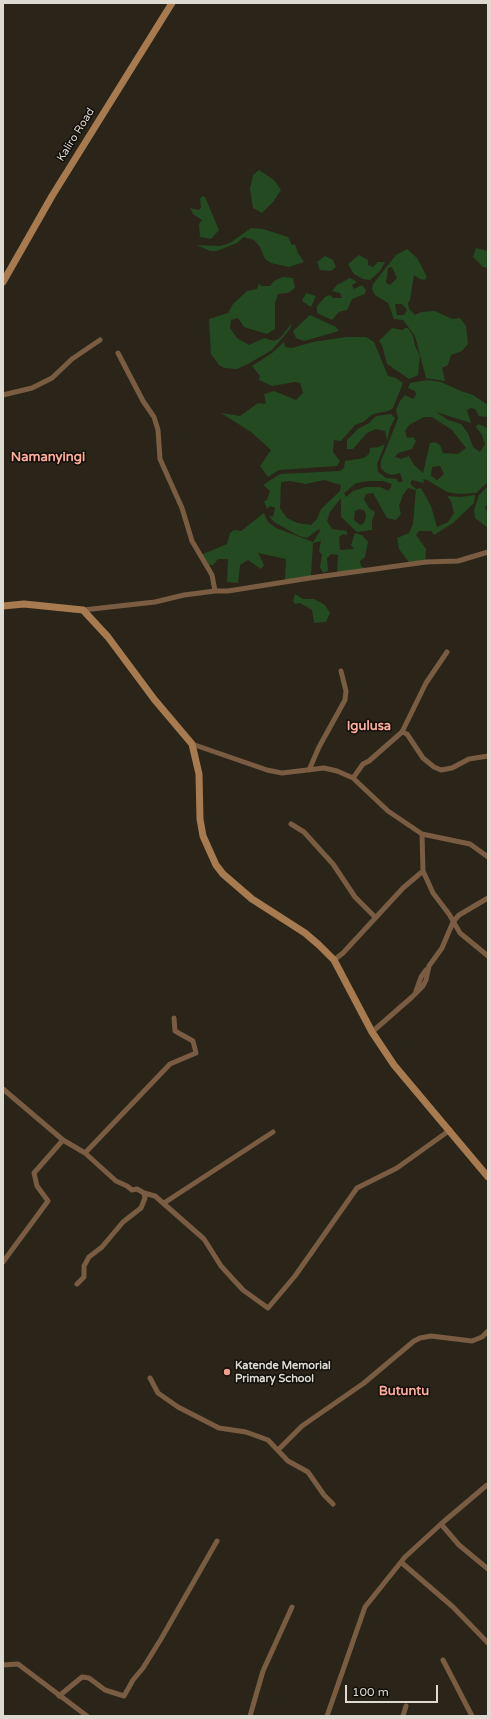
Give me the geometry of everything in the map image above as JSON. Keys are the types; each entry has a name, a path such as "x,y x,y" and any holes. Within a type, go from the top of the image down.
{"street":[{"name":"Kaliro Road","path":"3,282 52,196 172,3"},
{"path":"3,395 32,388 52,378 72,359 100,340"},
{"path":"118,352 143,401 154,417 158,430 160,459 182,508 192,541 212,576 215,591"},
{"path":"3,606 24,604 83,610 155,602 184,595 228,591 426,562 458,561 488,552"},
{"path":"83,610 121,652 141,682 192,744 199,774 200,819 203,836 216,865 252,899 305,933 334,960 372,1032 394,1065 488,1177"},
{"path":"353,778 363,764 369,761 402,732 426,683 447,652"},
{"path":"309,770 319,747 345,700 346,691 341,671"},
{"path":"402,732 408,734 423,758 434,767 441,770 452,768 469,759 488,756"},
{"path":"192,744 267,770 282,773 324,768 337,771 353,778 388,811 422,834 470,844 488,857"},
{"path":"291,824 304,832 332,864 355,897 375,917"},
{"path":"422,834 423,871 433,893 449,914 460,933 488,956"},
{"path":"334,960 343,953 403,888 423,871"},
{"path":"372,1032 415,994 426,980 429,966 442,948 453,922 459,915 488,898"},
{"path":"84,1152 170,1064 196,1053 193,1041 175,1031 174,1018"},
{"path":"3,1089 63,1140 84,1152 116,1181 128,1186 132,1190 137,1189 155,1196 164,1203 204,1239 221,1266 243,1290 268,1308 295,1276 358,1188 397,1168 450,1130"},
{"path":"164,1203 273,1132"},
{"path":"3,1262 48,1201 37,1186 34,1173 63,1140"},
{"path":"77,1284 84,1277 84,1266 89,1257 102,1248 123,1222 141,1208 144,1193"},
{"path":"278,1450 302,1426 364,1383 414,1341 430,1336 472,1342 482,1337 488,1331"},
{"path":"150,1378 158,1393 178,1407 219,1428 246,1432 268,1440 288,1461 308,1472 324,1495 333,1504"},
{"path":"327,1716 365,1607 405,1557 441,1524 487,1485 488,1486"},
{"path":"441,1524 458,1544 488,1569"},
{"path":"59,1696 82,1677 89,1678 105,1690 124,1696 161,1639 217,1541"},
{"path":"402,1562 453,1607 488,1643"},
{"path":"250,1716 263,1671 292,1607"},
{"path":"443,1660 472,1716"},
{"path":"3,1665 18,1664 87,1716"},
{"path":"403,1716 406,1706"}],"green space":[{"path":"259,170 274,180 281,190 273,202 262,213 253,208 250,189 253,175"},
{"path":"202,196 205,197 219,230 211,239 200,237 199,224 202,220 193,214 190,208 199,210 201,207 200,199"},
{"path":"251,228 263,229 288,237 292,245 295,244 298,253 304,262 289,267 271,263 265,259 260,247 254,240 244,237 237,243 217,251 210,251 197,245 220,246 230,243"},
{"path":"476,248 488,251 488,268 483,267 473,257"},
{"path":"407,249 417,258 427,277 425,280 414,275 410,300 408,303 409,309 415,315 421,312 435,311 452,319 460,318 466,326 468,344 462,351 451,355 448,365 442,368 445,381 426,378 415,336 403,320 394,319 388,303 375,295 372,289 373,284 396,255","holes":["392,267 397,278 390,285 386,283 388,268","395,304 402,304 407,310 404,315 397,315"]},
{"path":"359,255 368,260 368,265 373,267 378,262 385,262 380,271 370,280 363,279 354,274 348,264"},
{"path":"325,256 333,260 336,267 331,271 320,270 317,262"},
{"path":"283,277 293,278 295,288 288,293 278,294 275,303 275,329 267,334 244,327 238,318 231,320 230,328 237,338 249,345 264,338 274,341 280,338 292,323 290,329 272,350 246,365 237,369 224,368 219,365 211,354 209,319 228,313 233,304 247,291 257,289 259,283 261,286 270,286 274,281"},
{"path":"350,278 357,282 352,285 354,289 362,285 366,290 365,294 352,299 347,310 339,312 332,320 317,313 317,306 325,297 330,295 333,298 342,298 340,293 332,291 337,285"},
{"path":"306,293 316,296 311,307 302,301"},
{"path":"310,315 336,327 339,331 304,341 296,338 293,331"},
{"path":"392,328 402,330 408,328 413,336 415,346 420,356 418,375 409,379 387,364 382,345 379,341"},
{"path":"346,337 366,337 374,342 388,376 396,378 403,383 393,408 388,411 373,414 363,422 355,425 341,441 334,440 333,452 340,461 337,466 279,470 268,477 260,466 271,450 251,432 221,413 240,416 258,403 266,404 264,394 274,391 296,400 303,393 300,383 295,382 272,386 259,380 260,376 252,366 272,353 284,342 285,347 292,348 313,342"},
{"path":"428,380 441,382 473,395 488,405 488,417 479,416 475,409 471,408 467,410 471,423 436,412 448,420 461,424 468,433 473,447 480,452 485,444 482,435 476,427 478,424 488,428 488,482 476,493 458,494 447,492 427,480 423,479 424,483 412,480 410,484 416,489 421,488 431,506 437,527 448,522 454,513 451,501 447,496 460,497 475,495 474,503 453,523 434,535 431,531 419,531 416,535 426,549 425,563 411,565 399,549 397,538 409,533 413,524 416,490 408,488 403,495 399,506 401,514 396,520 387,518 373,493 366,494 364,499 369,508 375,512 372,521 372,530 357,532 341,517 341,498 330,512 327,521 332,529 347,531 347,535 343,534 339,537 340,550 354,549 351,545 355,533 362,535 368,542 365,557 360,561 361,566 366,569 337,573 338,555 331,554 327,558 328,571 323,573 320,567 322,555 319,551 321,541 313,543 311,576 285,580 286,559 258,553 264,565 261,569 248,560 240,565 238,583 227,582 228,559 218,559 213,565 207,565 203,561 203,554 227,544 230,533 234,530 241,531 264,513 268,522 276,528 313,542 320,531 319,529 307,538 299,536 274,522 269,516 273,517 275,508 270,506 267,509 264,501 267,500 270,491 263,485 280,474 340,471 344,468 345,461 364,458 369,454 370,448 379,447 385,444 377,464 378,472 386,478 397,479 398,482 403,482 400,473 392,475 386,473 381,468 381,461 398,418 396,410 400,401 405,395 413,399 416,395 415,391 408,388 410,383","holes":["424,417 432,417 452,430 466,448 458,454 443,453 440,445 435,442 430,443 423,473 414,465 409,456 401,459 395,457 398,453 412,449 416,441 413,437 407,438 405,431 409,425","440,466 444,474 437,480 431,476 432,467","324,480 341,485 340,491 321,509 317,519 311,525 297,523 287,518 280,508 281,482 290,481 306,484","383,481 392,484 389,491 380,487 366,487 353,491 346,497 344,493 356,483","360,509 365,511 366,516 364,523 360,525 354,520 355,511"]},
{"path":"391,414 395,418 390,428 387,441 385,431 376,429 367,433 353,449 347,449 347,440 358,429 369,423 376,416"},
{"path":"488,486 488,504 485,507 488,516 488,528 475,518 474,510 479,495"},
{"path":"295,594 303,599 314,599 325,605 330,613 326,622 314,623 312,610 300,603 295,604 293,601"}],"place":[{"name":"Katende Memorial Primary School","path":"227,1372"}],"district":[{"name":"Namanyingi","path":"48,458"},
{"name":"Igulusa","path":"369,727"},
{"name":"Butuntu","path":"404,1392"}]}
